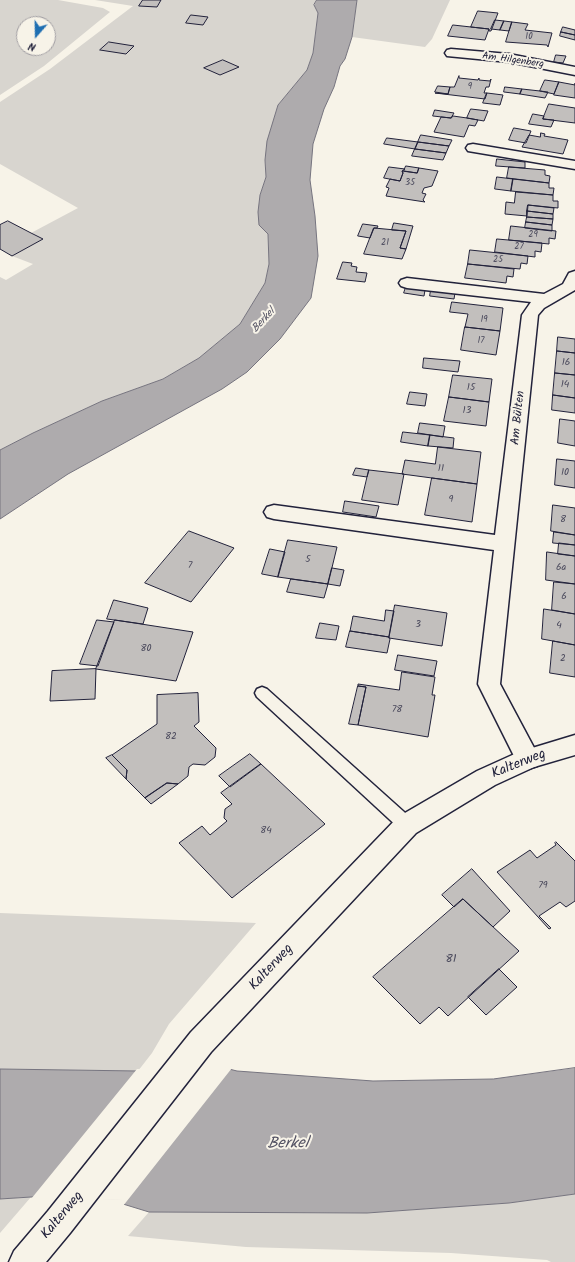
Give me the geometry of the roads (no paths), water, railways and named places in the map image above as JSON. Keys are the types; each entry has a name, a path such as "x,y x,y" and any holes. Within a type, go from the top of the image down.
{"street":[{"name":"Am Hilgenberg","path":"451,53 509,58 575,71"},
{"path":"473,148 575,165"},
{"path":"407,283 546,299"},
{"name":"Am Bülten","path":"528,759 489,684 530,315 538,304 573,284"},
{"path":"274,512 505,544"},
{"name":"Kalterweg","path":"25,1262 59,1222 201,1042 406,825 486,778 528,759 575,745"}],"lane":[{"path":"262,693 406,825"}],"water":[{"name":"Berkel","path":"317,0 357,0 352,37 345,59 340,66 334,87 324,109 313,144 310,180 315,216 318,256 311,298 280,339 247,372 222,389 68,474 0,519 0,450 102,401 163,379 199,358 240,324 265,283 269,264 268,234 259,225 258,212 260,195 266,177 265,160 267,141 278,105 307,70 313,53 318,13 314,5"},
{"name":"Berkel","path":"575,1068 575,1194 509,1203 367,1213 149,1212 123,1204 126,1199 31,1197 0,1199 0,1069 138,1071 229,1069 237,1071 373,1081 493,1079"}]}
